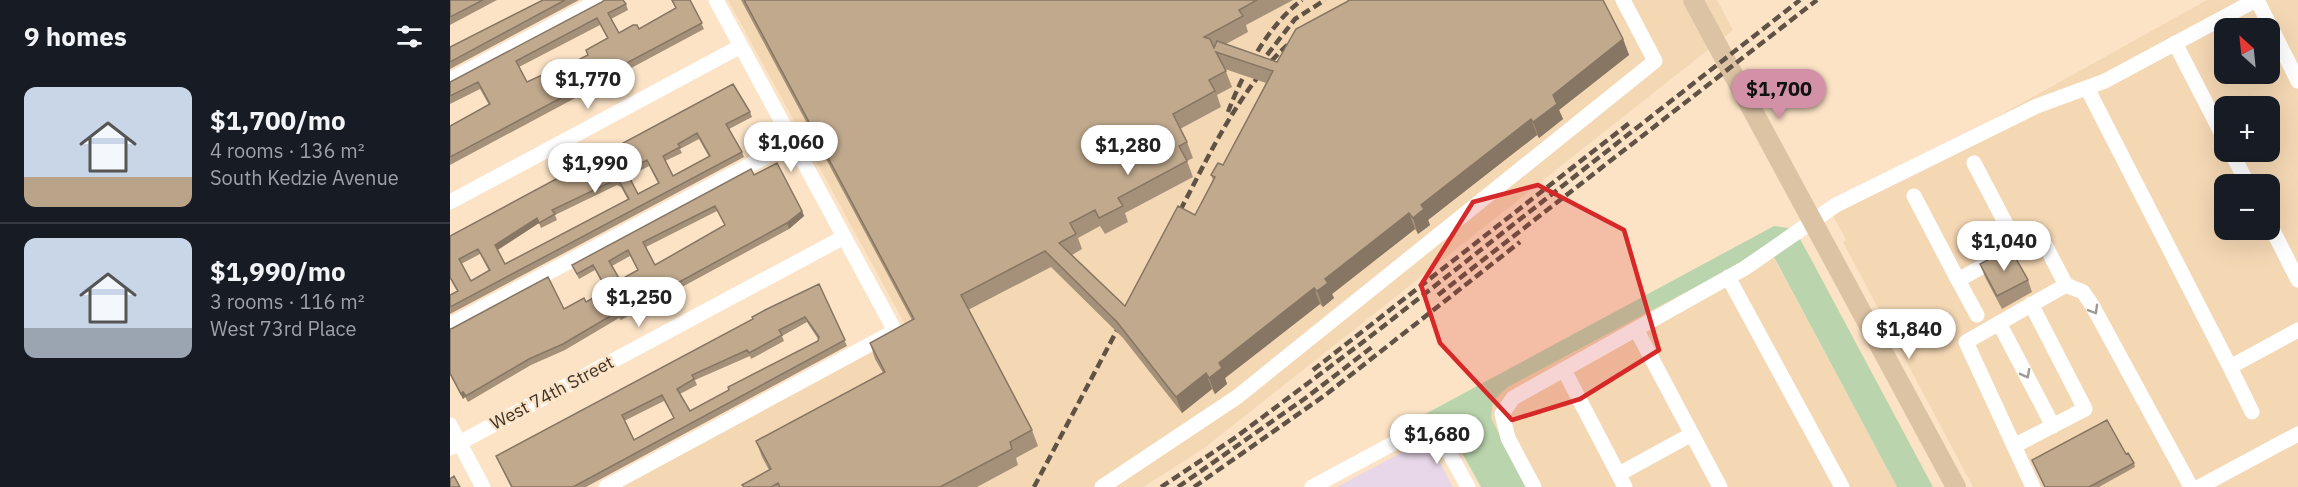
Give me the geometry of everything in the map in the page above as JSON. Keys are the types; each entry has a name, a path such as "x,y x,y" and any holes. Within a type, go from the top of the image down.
{"main road":[{"path":"1695,4 1956,487"}],"street":[{"path":"450,80 600,0"},
{"path":"606,487 895,331 716,0"},
{"path":"1102,487 1237,397 1655,61 1623,0"},
{"path":"1534,487 1508,438 1502,414 1513,398 1728,277 1836,205 2037,106 2105,81 2256,0 2298,81"},
{"path":"2175,44 2214,119"},
{"path":"450,202 741,46"},
{"path":"2086,88 2252,412"},
{"path":"450,325 793,142"},
{"path":"1974,163 2018,247"},
{"path":"1914,196 1977,315"},
{"path":"1959,280 2040,235 2066,285 2083,292 2092,305 2191,487"},
{"name":"West 74th Street","path":"455,445 844,237"},
{"path":"2278,240 2298,280"},
{"path":"1728,277 1842,487"},
{"path":"2033,487 1966,342 2066,285"},
{"path":"2014,446 2085,409 2031,304"},
{"path":"1999,323 2053,426"},
{"path":"1636,329 1720,487"},
{"path":"2230,367 2298,330"},
{"path":"1564,370 1622,481 1692,434"},
{"path":"450,425 455,445 483,487"},
{"path":"1312,487 1424,427 1441,438 1468,487"},
{"path":"2199,487 2298,434"}],"highlighted area":[{"path":"1538,185 1624,230 1659,350 1580,399 1512,420 1440,343 1421,285 1473,202"}],"shaded area":[{"path":"728,0 1717,0 1733,30 1203,449 1143,487 606,487 906,326"},
{"path":"2207,0 2298,0 2298,487 1973,487 1843,242 1846,240 1830,210"},
{"path":"1795,229 1800,239 1774,258 1897,487 1526,487 1491,418 1493,401 1508,387 1746,260"},
{"path":"1427,439 1453,487 1337,487"}],"green space":[{"path":"1774,226 1795,229 1746,260 1508,387 1493,401 1491,418 1526,487 1481,487 1451,433 1437,421 1416,419"},
{"path":"1800,239 1933,487 1897,487 1774,257"}],"building":[{"path":"450,0 483,0 450,17"},
{"path":"543,0 565,0 450,62 450,47"},
{"path":"604,0 623,0 626,4 608,13 619,33 633,25 637,25 639,29 676,8 672,0 690,0 702,23 450,157 450,126 490,104 478,82 450,96 450,82","holes":["597,18 608,38 586,50 588,55 543,78 542,75 527,82 516,61"]},
{"path":"744,0 1257,0 1239,10 1243,16 1204,37 1210,39 1214,48 1217,41 1277,62 1296,29 1350,0 1603,0 1623,39 1553,95 1557,104 1533,122 1531,119 1421,205 1424,209 1413,218 1409,213 1325,279 1328,283 1317,291 1314,288 1219,363 1222,368 1209,378 1206,373 1176,397 1117,322 1045,251 961,295 1032,430 1010,442 1012,449 940,487 780,487 778,483 771,487 744,487 742,485 771,469 756,441 885,372 870,343 914,319","holes":["1216,52 1273,71 1223,165 1218,163 1211,175 1215,177 1195,215 1178,206 1125,306 1059,243 1076,234 1070,223 1095,210 1099,218 1123,206 1118,198 1187,161 1179,146 1187,142 1173,114 1215,91 1209,80 1226,71"]},
{"path":"733,84 750,112 726,124 742,152 450,307 450,295 458,291 450,277 450,236","holes":["697,133 710,156 673,176 663,156 680,147 678,144","647,160 659,183 638,194 626,171","615,180 619,181 629,199 505,264 495,245 537,218 539,223 555,214 552,210","478,249 490,270 471,281 459,259"]},
{"path":"777,163 802,211 787,223 619,315 617,312 466,396 463,392 461,394 450,373 450,329 548,277 564,309 584,298 586,302 606,291 605,286 593,265 577,274 572,265 751,169 754,175","holes":["715,206 725,225 655,265 643,242","628,250 638,270 620,280 609,261"]},
{"path":"2010,248 2028,280 1997,296 1980,264"},
{"path":"819,284 845,340 573,487 512,487 496,456 753,319 752,317","holes":["805,317 819,337 818,341 728,387 729,390 690,411 677,389 694,379 692,375 747,350 749,353 782,335 779,330","662,395 674,418 634,440 622,415"]},
{"path":"2107,420 2126,454 2128,453 2134,463 2089,487 2045,487 2032,460"},
{"path":"454,476 460,487 450,487 450,479"}],"railway":[{"path":"1228,112 1258,51 1278,23 1302,0"},
{"path":"1267,55 1295,19 1325,0"},
{"path":"1161,487 1236,437 1367,339 1800,0"},
{"path":"1438,295 1817,0"},
{"path":"1174,222 1227,122 1259,75 1298,36"},
{"path":"1313,370 1632,121"},
{"path":"1194,487 1324,396 1520,242"},
{"path":"1034,487 1124,317"},
{"path":"1178,487 1307,397 1372,347"}]}
